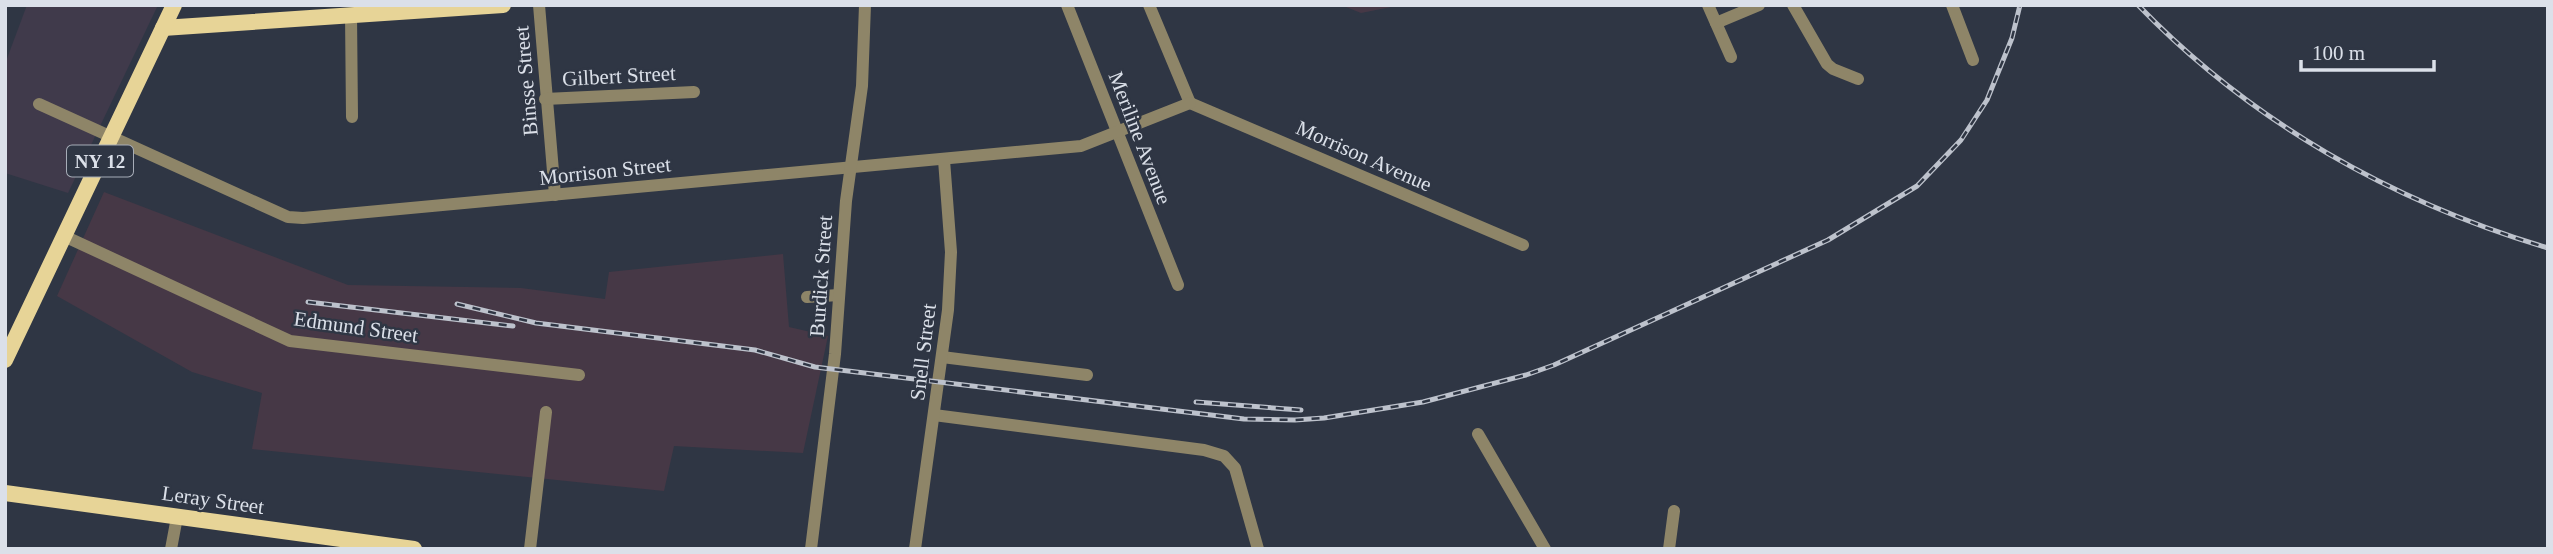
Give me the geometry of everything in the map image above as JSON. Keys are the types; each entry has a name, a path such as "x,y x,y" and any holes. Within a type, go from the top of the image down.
{"main road":[{"path":"174,5 163,28 416,8 503,5"},
{"name":"NY 12","path":"5,360 163,28"},
{"name":"Leray Street","path":"5,493 414,549"}],"street":[{"name":"Binsse Street","path":"539,5 555,195"},
{"name":"Burdick Street","path":"811,549 839,295 849,167 862,86 865,5"},
{"name":"Meriline Avenue","path":"1067,5 1178,285"},
{"path":"1149,5 1189,103"},
{"path":"1708,5 1731,57"},
{"path":"1716,23 1759,5"},
{"path":"1793,5 1827,64 1858,79"},
{"path":"1952,5 1973,60"},
{"path":"351,14 352,117"},
{"name":"Gilbert Street","path":"545,99 694,92"},
{"name":"Morrison Street","path":"39,104 288,216 303,218 1081,146 1189,103"},
{"name":"Morrison Avenue","path":"1189,103 1523,245"},
{"name":"Snell Street","path":"915,549 942,357 951,252 944,160"},
{"name":"Edmund Street","path":"64,236 290,341 579,375"},
{"path":"807,297 839,295"},
{"path":"942,357 1087,375"},
{"path":"530,549 546,412"},
{"path":"934,415 1204,450 1224,456 1235,468 1258,549"},
{"path":"1478,434 1545,549"},
{"path":"1668,549 1674,511"},
{"path":"172,549 177,517"}],"shaded area":[{"path":"27,5 158,5 68,193 5,173 5,64"},
{"path":"1341,5 1401,5 1361,13"},
{"path":"104,192 348,285 521,288 605,299 609,272 783,254 789,327 828,336 803,453 674,446 664,491 252,449 262,393 192,372 57,296"}],"railway":[{"path":"457,304 536,323 755,350 815,367 1244,419 1324,418 1423,402 1554,365 1828,240 1917,186 1961,140 1987,100 2012,38 2020,5"},
{"path":"2138,5 2228,86 2327,153 2434,207 2548,248"},
{"path":"308,302 513,326"},
{"path":"1196,402 1301,410"}]}
